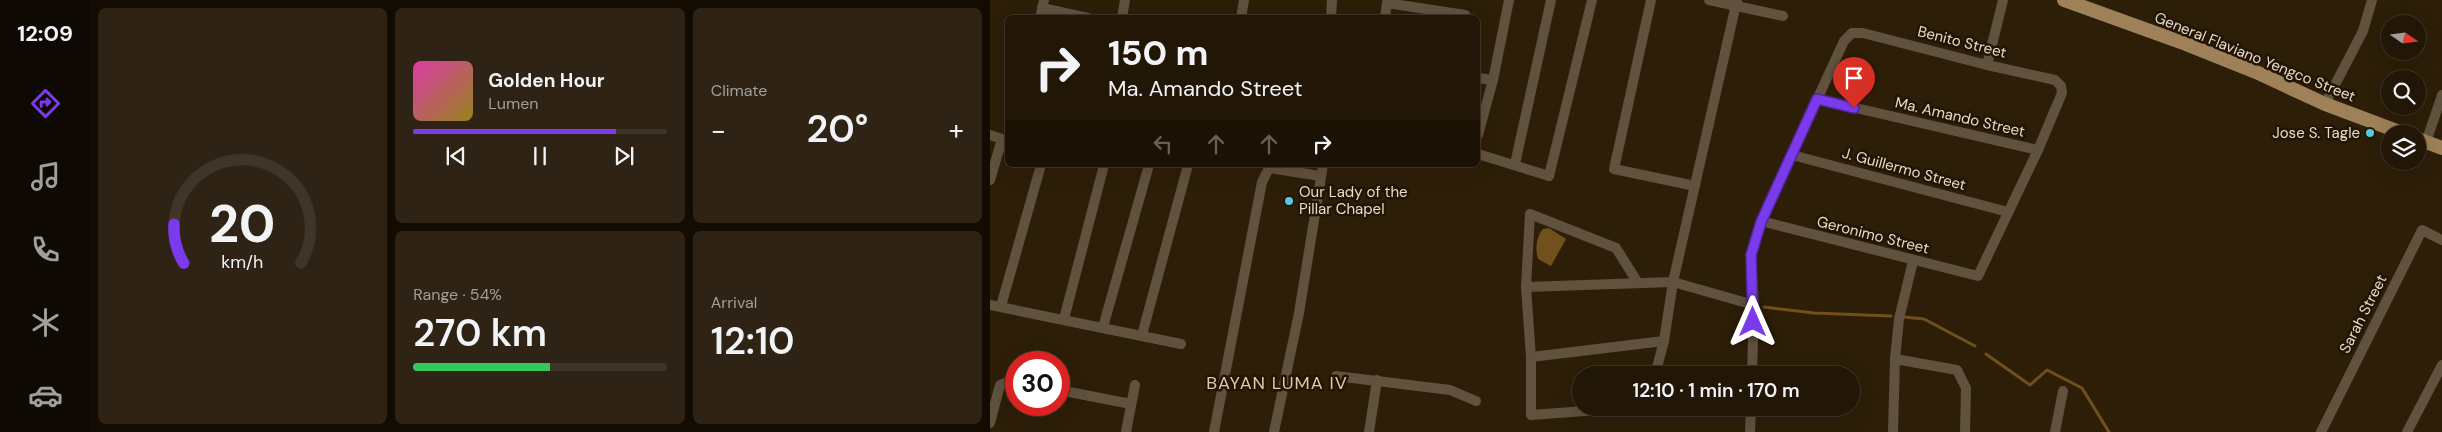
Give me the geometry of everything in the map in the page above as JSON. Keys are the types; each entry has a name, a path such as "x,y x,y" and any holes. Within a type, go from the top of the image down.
{"main road":[{"name":"General Flaviano Yengco Street","path":"2064,0 2248,68 2325,104 2381,125"},
{"path":"2426,142 2442,148"}],"street":[{"path":"1122,15 1125,0"},
{"path":"1242,15 1244,0"},
{"path":"1331,15 1332,0"},
{"path":"1480,118 1493,80 1509,0"},
{"path":"1515,164 1551,0"},
{"path":"1480,155 1549,176 1592,0"},
{"path":"1651,0 1614,169 1695,186"},
{"path":"1709,0 1736,3 1783,16"},
{"path":"1987,65 2003,0"},
{"path":"2325,104 2363,31 2372,0"},
{"path":"1385,15 1387,3 1466,15"},
{"path":"1657,366 1664,341 1673,282 1736,3"},
{"path":"1042,9 1073,15"},
{"name":"Benito Street","path":"1817,99 1844,41 1852,34 1863,32 1987,65 2055,80 2061,86 2062,94 2038,150"},
{"path":"1480,78 1493,80"},
{"path":"2426,131 2442,95"},
{"path":"1752,366 1754,305 1751,255 1761,222 1817,99"},
{"name":"Ma. Amando Street","path":"1817,99 2038,150"},
{"path":"990,135 1002,139 990,180"},
{"path":"2008,212 2038,150"},
{"name":"J. Guillermo Street","path":"1792,155 2008,212"},
{"path":"1040,167 995,306 1064,318 1182,344"},
{"path":"1064,318 1103,167"},
{"path":"1104,327 1148,167"},
{"path":"1142,335 1187,167"},
{"path":"1274,432 1298,313 1323,167"},
{"path":"1214,432 1262,182 1270,168 1321,176"},
{"name":"Geronimo Street","path":"1761,222 1978,276 2008,212"},
{"path":"1572,412 1531,415 1531,357 1526,287 1530,214 1616,248 1638,283"},
{"name":"Sarah Street","path":"2321,432 2422,230 2442,240"},
{"path":"1893,432 1895,359 1899,320 1913,261"},
{"path":"1526,287 1673,282 1754,305"},
{"path":"1531,357 1664,341"},
{"path":"1895,359 1944,366 1957,370 1966,388 1965,432"},
{"path":"2407,432 2442,365"},
{"path":"1336,376 1450,390 1452,393 1476,400"},
{"path":"1369,432 1377,380"},
{"path":"990,423 1000,385 1005,383"},
{"path":"1126,432 1135,385"},
{"path":"2055,432 2063,391"},
{"path":"1070,392 1131,404"},
{"path":"1750,432 1751,416"}],"shaded area":[{"path":"1549,228 1566,239 1551,266 1538,259 1537,251 1537,243 1541,232 1543,229"}],"waterway":[{"path":"1764,307 1814,313 1891,316"},
{"path":"1904,317 1924,319 1975,346"},
{"path":"1986,354 2030,385 2047,370 2082,388 2109,432"}],"place":[{"name":"Jose S. Tagle","path":"2370,133"},
{"name":"Our Lady of the Pillar Chapel","path":"1289,201"}],"district":[{"name":"BAYAN LUMA IV","path":"1277,383"}],"route":[{"path":"1753,322 1754,305 1751,255 1761,222 1817,99 1854,108"}]}
